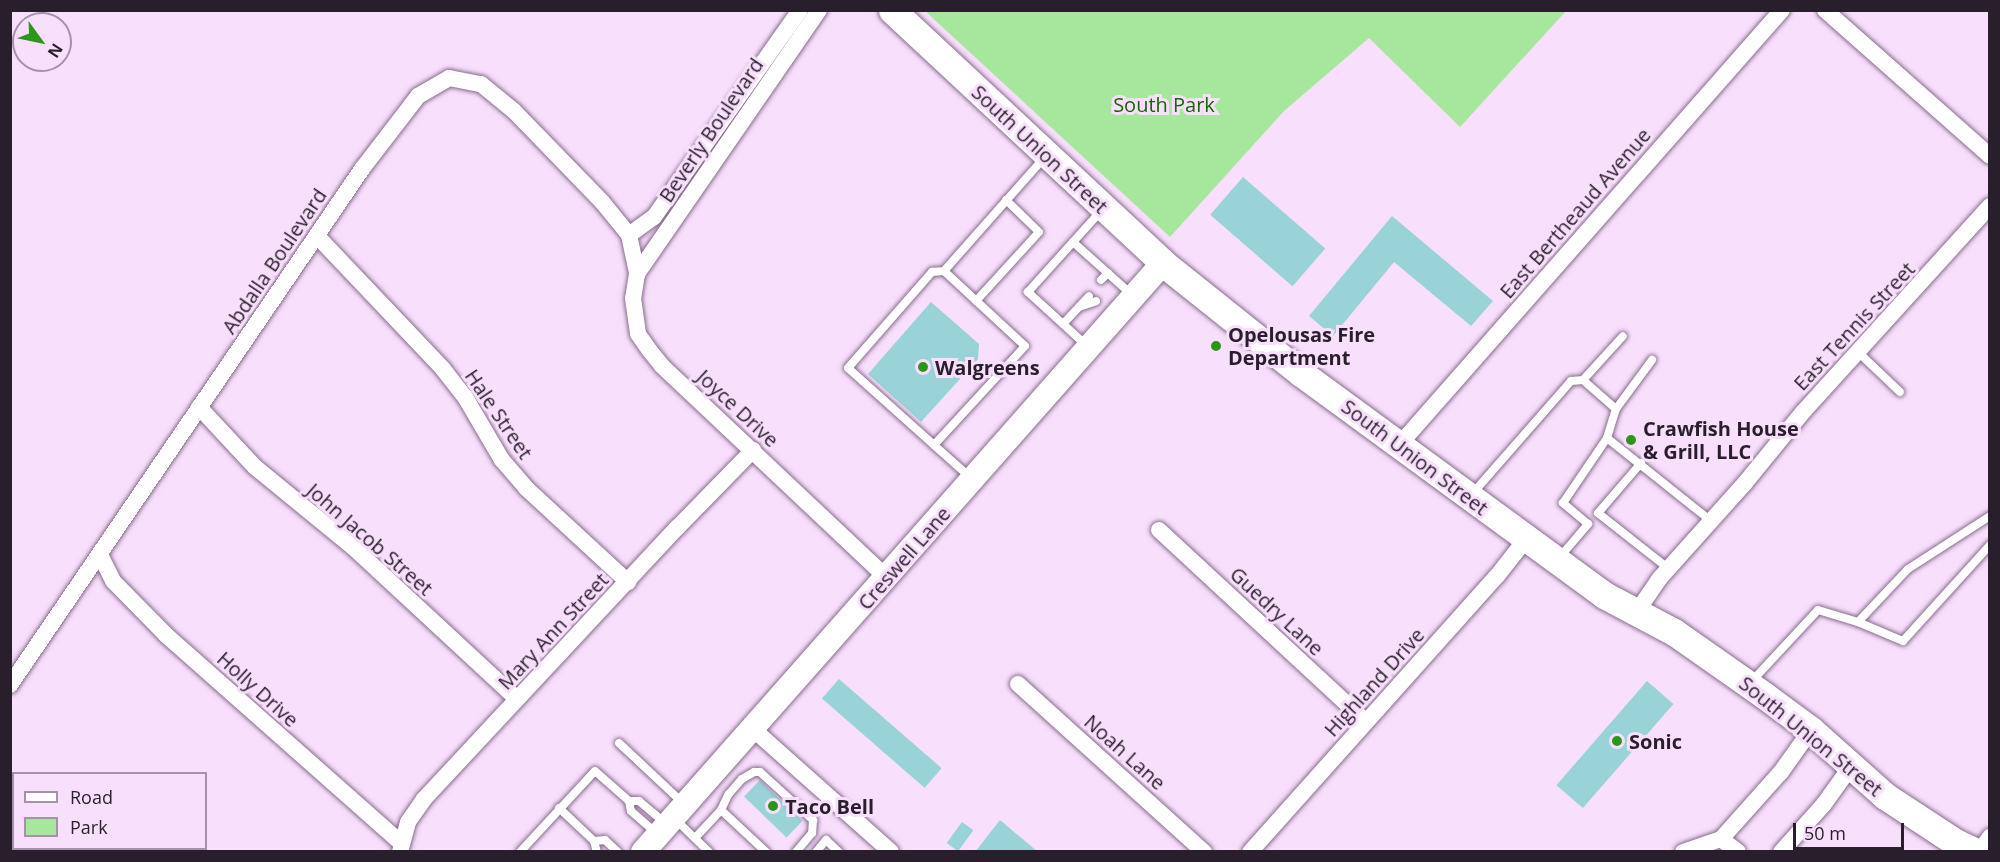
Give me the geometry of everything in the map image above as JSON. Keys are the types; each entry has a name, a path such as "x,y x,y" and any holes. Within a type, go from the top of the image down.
{"main road":[{"name":"South Union Street","path":"892,10 1163,263 1301,373 1604,595 1674,632 1748,684 1811,730 1885,795 1965,849"},
{"name":"Creswell Lane","path":"665,827 1163,263"}],"street":[{"name":"Beverly Boulevard","path":"629,235 654,217 800,10"},
{"name":"Beverly Boulevard","path":"637,274 819,10"},
{"name":"East Bertheaud Avenue","path":"1400,444 1782,10"},
{"path":"1825,10 1989,153"},
{"name":"Abdalla Boulevard","path":"10,685 362,169 418,96 449,78 481,84 514,111 603,203 629,235"},
{"name":"East Tennis Street","path":"1636,613 1668,568 1989,206"},
{"path":"654,217 671,227"},
{"name":"Joyce Drive","path":"629,235 637,274 633,298 638,334 662,366 887,578"},
{"name":"Hale Street","path":"317,236 443,369 465,397 502,460 526,488 628,582"},
{"name":"John Jacob Street","path":"199,407 255,467 354,548 517,699"},
{"name":"Mary Ann Street","path":"401,848 408,822 424,799 753,450"},
{"name":"Guedry Lane","path":"1159,530 1366,722"},
{"name":"Highland Drive","path":"1250,852 1497,576 1526,539"},
{"name":"Holly Drive","path":"99,555 113,581 166,635 401,848"},
{"name":"Noah Lane","path":"1018,684 1204,852"},
{"path":"753,729 891,852"},
{"path":"1683,852 1721,839 1781,772 1811,730"},
{"path":"1781,852 1824,804 1852,765"},
{"path":"1965,849 1989,837"},
{"path":"1721,839 1738,852"}],"lane":[{"path":"972,479 848,368 932,272 944,271 1046,155"},
{"path":"976,301 1039,232 1006,200"},
{"path":"1089,347 1028,292 1104,208"},
{"path":"1073,242 1134,296"},
{"path":"934,445 1025,346 944,271"},
{"path":"1102,281 1108,273"},
{"path":"1063,324 1089,296"},
{"path":"1469,498 1571,381 1583,380 1623,336"},
{"path":"1858,352 1900,392"},
{"path":"1588,524 1563,503 1607,438 1616,409 1652,360"},
{"path":"1583,380 1616,409"},
{"path":"1607,438 1711,521"},
{"path":"1558,560 1641,463"},
{"path":"1598,513 1668,568"},
{"path":"1858,622 1908,569 1989,516"},
{"path":"1748,684 1818,610 1858,622 1903,641 1989,545"},
{"path":"618,743 665,827"},
{"path":"520,852 595,771 629,801 631,811 695,838 709,852"},
{"path":"695,838 721,810 728,795 742,778 754,772 760,772 813,820 812,833 796,852"},
{"path":"629,801 639,801 665,827"},
{"path":"559,808 594,841 597,852"},
{"path":"721,810 766,852"},
{"path":"594,841 604,840 618,852"},
{"path":"816,852 826,840 839,852"}],"green space":[{"name":"South Park","path":"925,11 1566,11 1460,127 1369,38 1284,111 1170,237"}],"building":[{"path":"1243,177 1325,249 1292,286 1210,215"},
{"path":"1392,216 1493,301 1471,326 1394,262 1333,336 1309,316"},
{"name":"Walgreens","path":"931,302 979,344 978,359 921,422 868,374"},
{"path":"839,679 942,768 925,788 822,699"},
{"path":"1647,681 1673,704 1583,808 1556,785"},
{"name":"Taco Bell","path":"760,780 802,821 786,838 744,797"},
{"path":"1000,820 1038,852 975,852"},
{"path":"962,822 973,830 958,851 947,843"}],"place":[{"name":"Opelousas Fire Department","path":"1216,346"},
{"name":"Walgreens","path":"923,367"},
{"name":"Crawfish House & Grill, LLC","path":"1631,440"},
{"name":"Sonic","path":"1617,741"},
{"name":"Taco Bell","path":"773,806"}]}
